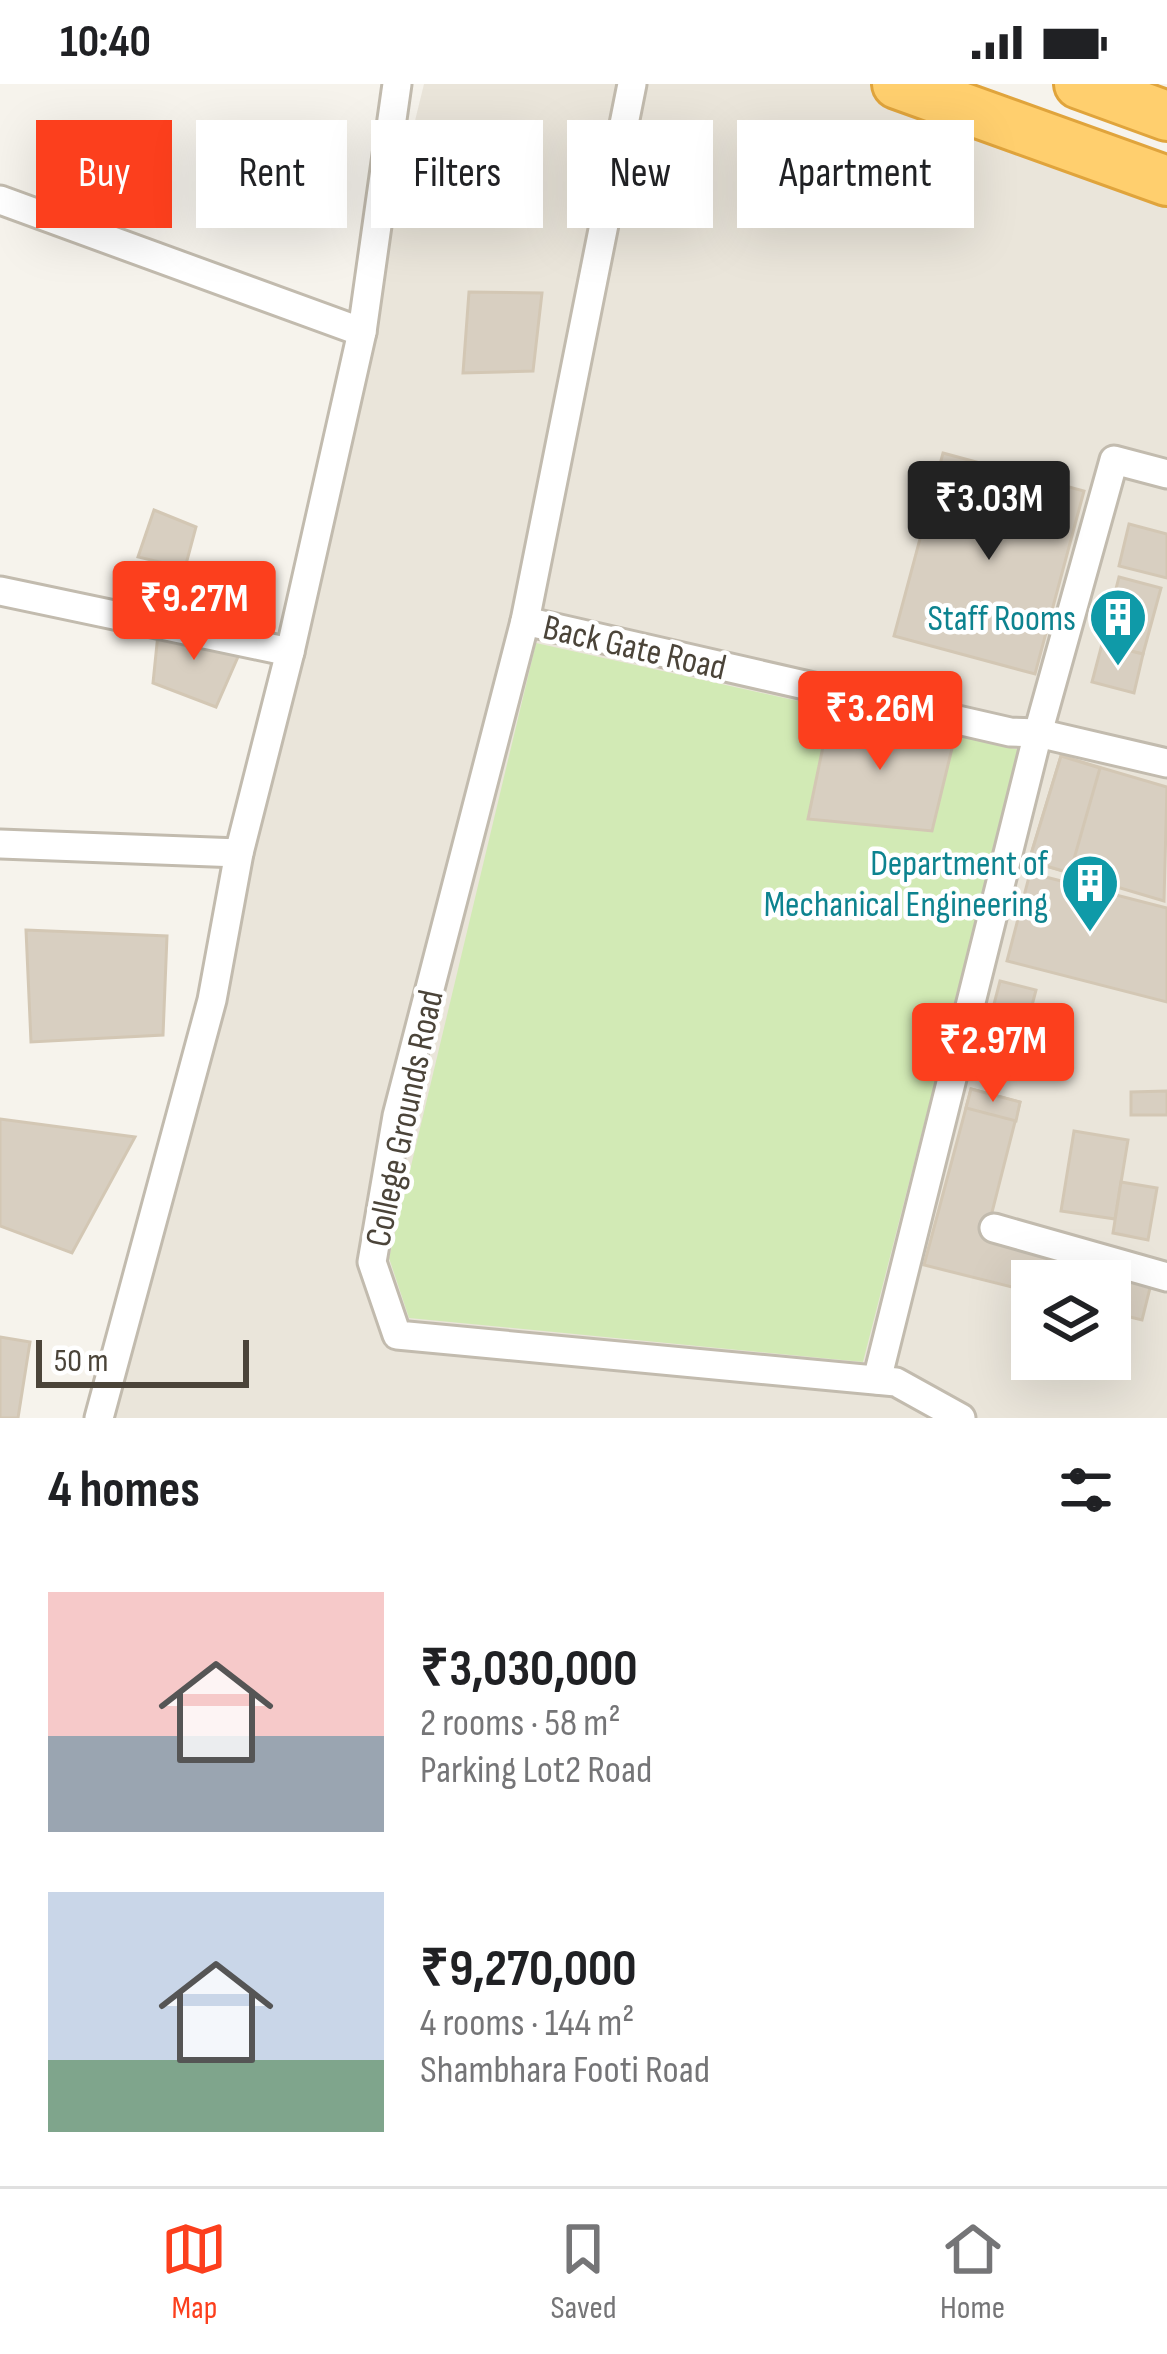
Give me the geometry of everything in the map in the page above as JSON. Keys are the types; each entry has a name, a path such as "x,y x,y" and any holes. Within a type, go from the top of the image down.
{"highway":[{"path":"897,84 1167,181"},
{"path":"1079,84 1167,116"}],"street":[{"path":"99,1418 212,1000 238,853 290,652 362,332 397,84"},
{"path":"525,621 632,84"},
{"path":"0,200 362,332"},
{"path":"878,1381 1038,733 1114,460 1167,473"},
{"path":"0,591 290,652"},
{"name":"Back Gate Road","path":"525,621 1010,732 1038,733 1167,763"},
{"name":"College Grounds Road","path":"525,621 397,1116 372,1262 397,1335 896,1382 961,1418"},
{"path":"0,847 238,853"},
{"path":"994,1228 1167,1276"}],"shaded area":[{"path":"424,84 900,84 1167,181 1167,1418 97,1418 389,228 543,228 543,120 415,120"}],"green space":[{"path":"536,643 1020,750 863,1362 409,1318 389,1258"}],"building":[{"path":"469,292 542,293 533,371 463,373"},
{"path":"943,453 1084,491 1035,674 894,636"},
{"path":"154,510 196,527 185,568 138,557"},
{"path":"1129,524 1167,534 1167,578 1119,566"},
{"path":"1119,577 1161,588 1143,654 1102,644"},
{"path":"159,624 244,643 216,707 153,683"},
{"name":"Staff Rooms","path":"1102,644 1143,654 1134,693 1092,682"},
{"path":"831,708 955,736 932,831 808,819"},
{"path":"1061,756 1167,787 1164,901 1029,861"},
{"path":"1061,756 1100,768 1070,873 1029,861"},
{"name":"Department of Mechanical Engineering","path":"1030,873 1167,908 1167,1002 1007,961"},
{"path":"26,930 167,936 163,1035 31,1042"},
{"path":"1000,981 1036,990 1016,1067 980,1058"},
{"path":"971,1089 1020,1102 986,1236 1077,1260 1011,1260 1011,1287 924,1265"},
{"path":"971,1089 1020,1102 1016,1121 966,1108"},
{"path":"1167,1091 1167,1115 1131,1115 1131,1092"},
{"path":"0,1119 135,1137 72,1253 0,1226"},
{"path":"1074,1131 1128,1140 1115,1219 1061,1211"},
{"path":"1121,1182 1157,1188 1148,1240 1113,1233"},
{"path":"1131,1274 1152,1280 1142,1320 1131,1317"},
{"path":"0,1337 30,1342 18,1418 0,1418"}],"place":[{"name":"Staff Rooms","path":"1118,668"},
{"name":"Department of Mechanical Engineering","path":"1090,934"}]}
